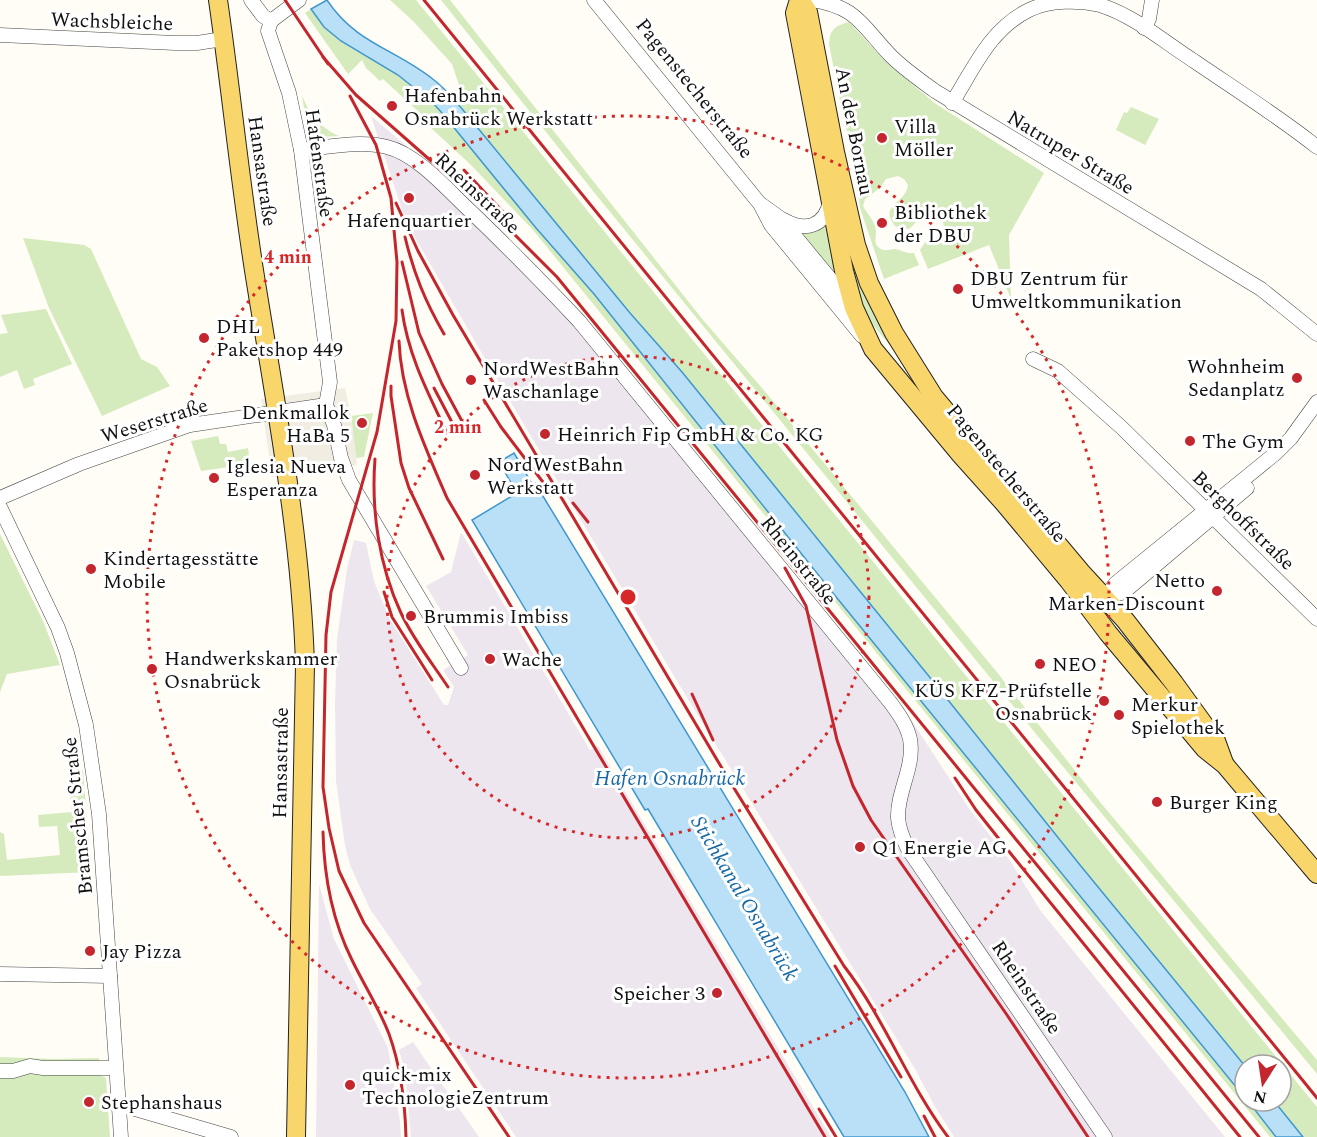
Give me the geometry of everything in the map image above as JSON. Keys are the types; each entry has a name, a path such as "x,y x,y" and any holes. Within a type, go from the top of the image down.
{"main road":[{"name":"Hansastraße","path":"218,0 251,250 278,412 301,597 304,664 296,1137"},
{"name":"An der Bornau","path":"800,0 795,13 844,271 854,308 873,349"},
{"name":"An der Bornau","path":"800,0 808,12 849,217 863,266 894,333 934,397"},
{"path":"854,308 916,383 934,397"},
{"name":"Pagenstecherstraße","path":"873,349 1069,581 1098,604"},
{"name":"Pagenstecherstraße","path":"934,397 1098,604 1205,749 1225,765 1317,874"}],"street":[{"path":"251,0 263,16 271,21 299,0"},
{"name":"Pagenstecherstraße","path":"594,0 760,204 771,225 873,349"},
{"name":"Natruper Straße","path":"811,0 848,10 892,57 952,103 1261,289 1317,334"},
{"path":"1144,28 1149,19 1152,0"},
{"path":"952,103 989,41 1028,4 1088,3 1119,12 1315,142"},
{"name":"Hafenstraße","path":"271,21 267,31 289,93 301,150 330,382 326,405 334,425 340,458 349,480 461,668"},
{"name":"Wachsbleiche","path":"0,35 175,43 197,43 223,39"},
{"name":"Rheinstraße","path":"301,150 358,144 390,147 408,156 439,181 533,272 579,321 826,623 901,716 907,730 911,753 898,817 901,835 908,849 1105,1137"},
{"name":"An der Bornau","path":"780,218 794,226 810,226 823,219 831,199"},
{"name":"Pagenstecherstraße","path":"760,204 780,218 854,308"},
{"name":"Berghoffstraße","path":"1033,359 1058,370 1121,427 1317,619"},
{"path":"1098,604 1124,592 1291,438 1317,402"},
{"name":"Weserstraße","path":"0,498 79,464 190,425 326,405"},
{"path":"1210,512 1288,454 1317,419"},
{"name":"Bramscher Straße","path":"0,507 58,628 67,652 86,726 99,814 121,1137"},
{"path":"0,974 110,976"},
{"path":"0,1071 14,1071 30,1066 115,1068"},
{"path":"118,1104 231,1137"}],"shaded area":[{"path":"371,116 442,176 575,307 910,718 970,810 1011,862 1040,910 1225,1137 954,1137 915,1069 680,686 406,222"},
{"path":"345,388 357,465 272,477 261,399"},
{"path":"461,532 590,750 598,746 831,1137 516,1137 416,988 422,984 370,909 350,865 345,846 336,781 337,639 347,569 354,540 366,543 374,581 389,618 444,705 448,705 454,687 443,670 468,655 426,586 451,572"},
{"path":"319,884 334,939 388,1048 401,1137 316,1137"},
{"path":"413,1042 479,1137 411,1137 405,1071 399,1050"}],"green space":[{"path":"390,0 416,0 1273,1053 1233,1053 1233,1091 533,230 470,164 431,128 433,125 383,79 380,81 366,68 362,60 348,74 305,13 311,9 324,27 341,41 398,75 442,112 450,96 461,91 452,64 413,21"},
{"path":"441,0 450,0 703,320 996,671 1100,802 1317,1060 1317,1074 593,191"},
{"path":"849,22 888,64 936,104 1044,173 1009,235 1011,299 989,245 928,269 920,250 926,241 943,231 943,223 937,216 928,214 921,217 909,229 896,227 891,220 891,209 903,196 908,185 898,176 886,179 880,188 865,199 863,206 875,225 877,246 885,250 895,249 914,253 919,265 884,279 860,208 854,156 844,121 829,44 834,29"},
{"path":"302,95 316,120 339,136 321,137 310,134 307,129"},
{"path":"1131,107 1159,119 1145,145 1116,130 1124,112 1127,113"},
{"path":"828,220 837,268 831,272 797,232 817,231"},
{"path":"23,238 84,245 91,249 141,359 157,367 170,386 102,416 49,308"},
{"path":"859,270 898,355 863,313 850,273"},
{"path":"46,309 72,364 33,379 35,385 24,389 17,370 0,377 0,334 8,333 1,315"},
{"path":"373,413 364,457 356,458 351,416"},
{"path":"218,436 220,444 226,444 228,452 248,448 250,464 201,471 191,441"},
{"path":"0,534 43,621 60,665 7,674 0,692"},
{"path":"83,770 91,872 0,876 0,832 4,834 7,860 60,855 57,826 39,827 38,815 72,812 68,771"},
{"path":"0,1057 99,1058 100,1075 106,1078 110,1137 0,1137"},
{"path":"1293,1078 1317,1107 1317,1137 1270,1137 1250,1113 1293,1113"}],"water":[{"path":"327,0 351,27 420,69 446,90 630,313 682,372 1234,1053 1233,1083 828,587 594,294 536,228 442,113 398,75 341,41 324,27 311,9"},
{"name":"Hafen Osnabrück","path":"514,453 532,484 535,483 905,1092 929,1137 844,1137 648,809 645,810 472,520 517,493 499,462"},
{"path":"1257,1113 1284,1113 1303,1137 1276,1137"}],"railway":[{"path":"285,0 328,64"},
{"path":"424,0 1317,1098"},
{"path":"323,57 356,95 512,232 557,277 1259,1137"},
{"path":"350,96 376,145 391,198 397,262 396,321 377,432 331,592 326,635 323,787 329,828 339,871 364,923 509,1137"},
{"path":"464,170 517,227"},
{"path":"396,203 418,251 453,315 729,780 844,966 859,986 921,1095 948,1137"},
{"path":"405,237 421,287 444,334"},
{"path":"402,262 419,333 463,423"},
{"path":"402,310 414,358 447,433"},
{"path":"399,341 404,382 409,401 447,498 825,1137"},
{"path":"391,386 401,463 409,488 443,559"},
{"path":"434,388 455,428"},
{"path":"484,400 501,427 549,490"},
{"path":"375,459 374,498 378,538 393,595 417,642 448,687"},
{"path":"573,503 588,522"},
{"path":"785,568 806,606 837,740 853,786 871,820 1007,1015 1088,1137"},
{"path":"384,592 392,617 432,680"},
{"path":"692,694 713,740"},
{"path":"955,778 976,810 1240,1137"},
{"path":"323,832 327,882 334,914 345,945 385,1024 397,1059 406,1137"},
{"path":"835,966 901,1077"},
{"path":"819,1109 836,1137"},
{"path":"924,1116 935,1137"}],"place":[{"name":"Hafenbahn Osnabrück Werkstatt","path":"392,106"},
{"name":"Villa Möller","path":"882,138"},
{"name":"Hafenquartier","path":"409,198"},
{"name":"Bibliothek der DBU","path":"882,223"},
{"name":"DBU Zentrum für Umweltkommunikation","path":"958,289"},
{"name":"DHL Paketshop 449","path":"204,338"},
{"name":"Wohnheim Sedanplatz","path":"1297,378"},
{"name":"NordWestBahn Waschanlage","path":"471,380"},
{"name":"Denkmallok HaBa 5","path":"362,423"},
{"name":"Heinrich Fip GmbH & Co. KG","path":"545,434"},
{"name":"The Gym","path":"1190,441"},
{"name":"NordWestBahn Werkstatt","path":"475,475"},
{"name":"Iglesia Nueva Esperanza","path":"214,478"},
{"name":"Kindertagesstätte Mobile","path":"91,569"},
{"name":"Netto Marken-Discount","path":"1217,591"},
{"name":"Brummis Imbiss","path":"411,616"},
{"name":"Wache","path":"490,659"},
{"name":"NEO","path":"1040,664"},
{"name":"Handwerkskammer Osnabrück","path":"152,669"},
{"name":"KÜS KFZ-Prüfstelle Osnabrück","path":"1104,701"},
{"name":"Merkur Spielothek","path":"1119,715"},
{"name":"Burger King","path":"1157,802"},
{"name":"Q1 Energie AG","path":"860,847"},
{"name":"Jay Pizza","path":"90,951"},
{"name":"Speicher 3","path":"717,993"},
{"name":"quick-mix TechnologieZentrum","path":"350,1085"},
{"name":"Stephanshaus","path":"89,1102"}],"water label":[{"name":"Stichkanal Osnabrück","path":"745,898"}]}
